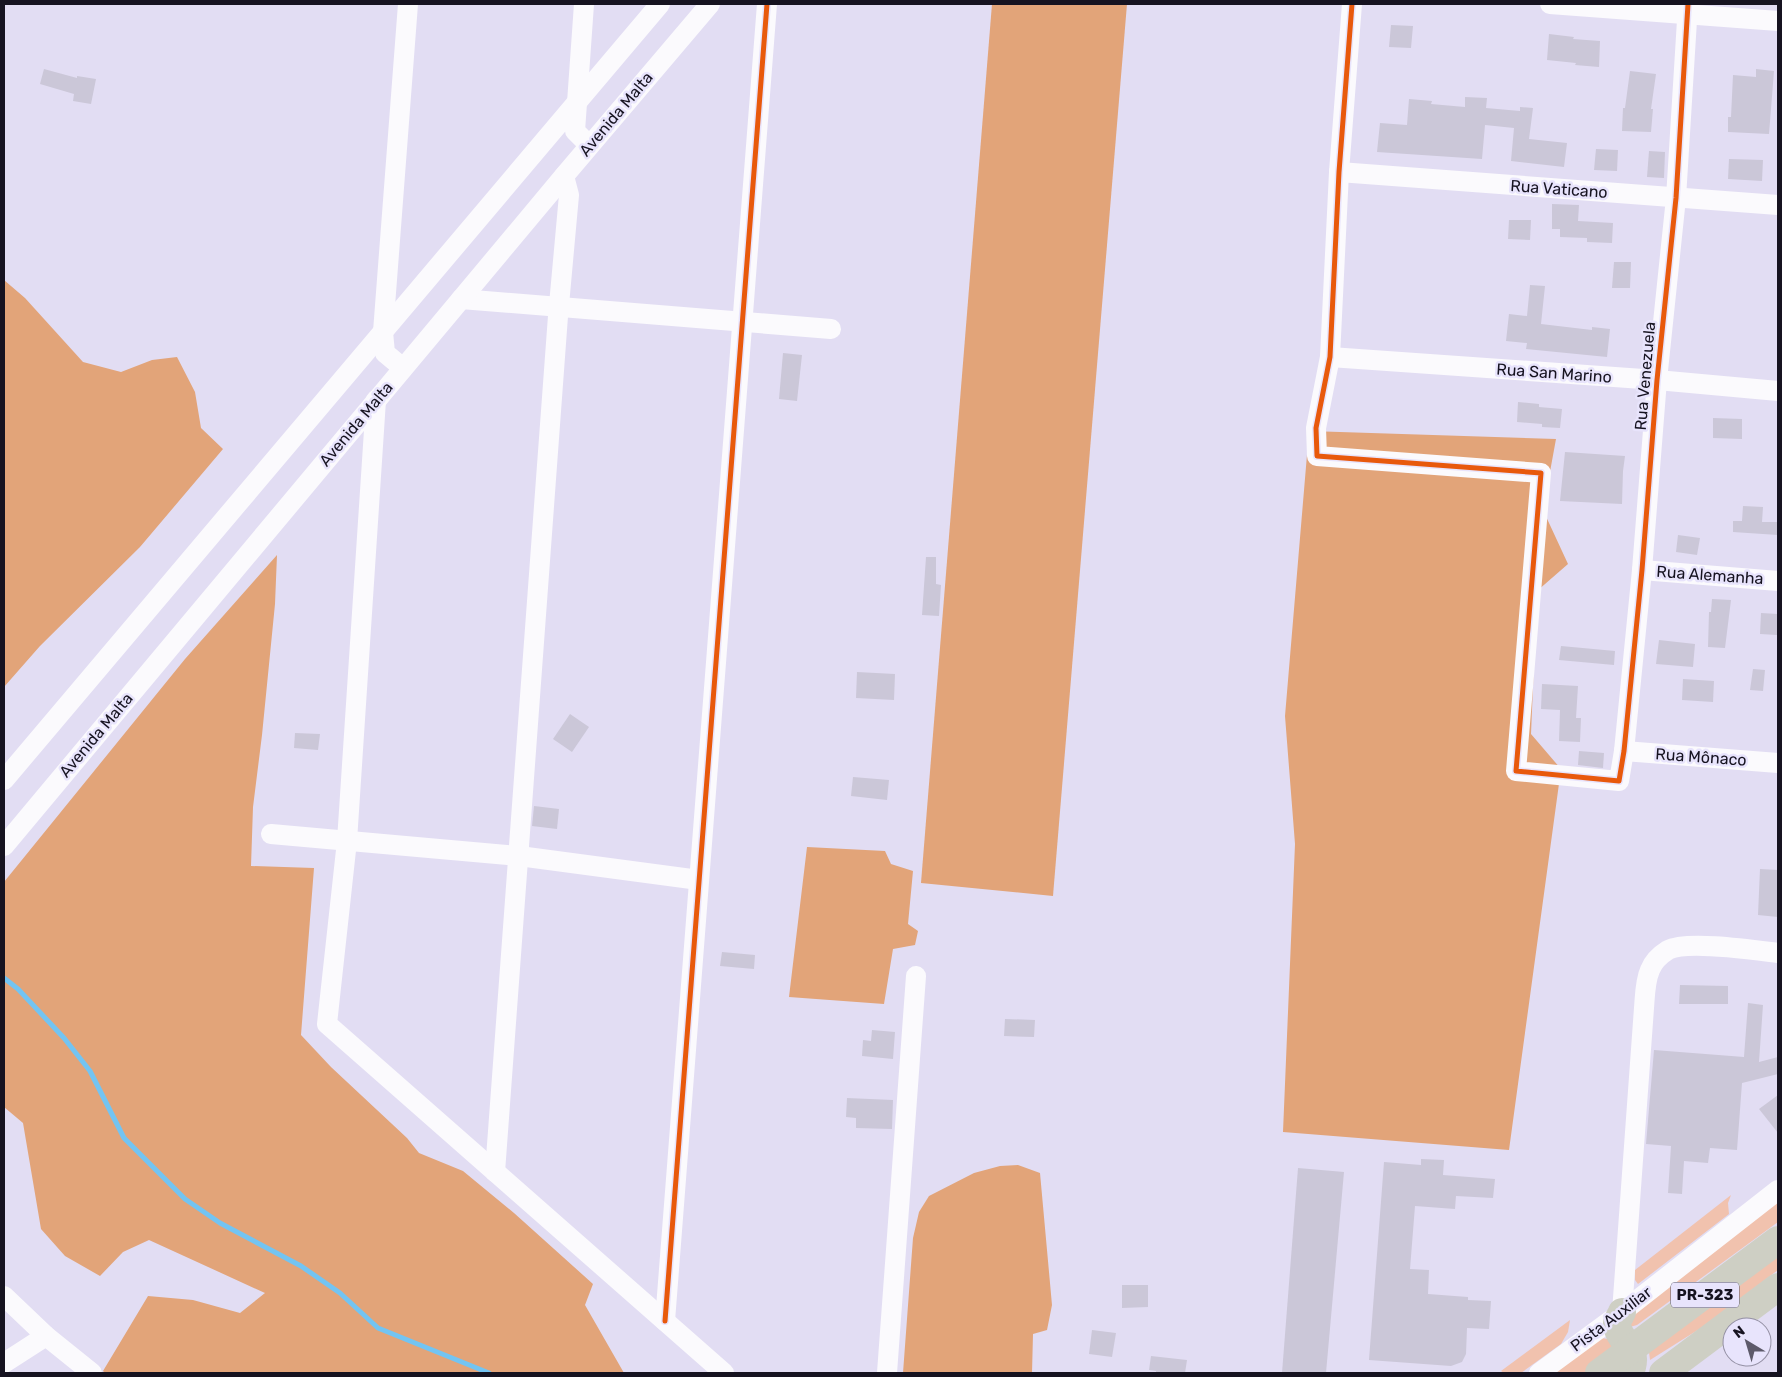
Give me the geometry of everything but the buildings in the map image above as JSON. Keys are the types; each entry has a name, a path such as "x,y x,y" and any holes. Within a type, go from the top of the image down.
{"highway":[{"name":"PR-323","path":"1599,1373 1620,1340 1778,1240"},
{"name":"PR-323","path":"1663,1373 1778,1287"}],"street":[{"path":"403,368 385,352 383,332 408,4"},
{"path":"584,4 575,130 590,145"},
{"path":"4,780 660,4"},
{"name":"Avenida Malta","path":"4,846 376,400 710,4"},
{"path":"665,1321 767,4"},
{"path":"1330,357 1339,172 1352,4"},
{"path":"1550,4 1688,9 1778,21"},
{"name":"Rua Venezuela","path":"1330,357 1316,428 1317,456 1541,473 1516,771 1619,781 1624,751 1642,570 1657,380 1676,198 1688,9"},
{"name":"Rua Vaticano","path":"1339,172 1778,206"},
{"path":"495,1172 558,308 569,195 564,176"},
{"path":"461,299 831,329"},
{"name":"Rua San Marino","path":"1330,357 1657,380 1778,391"},
{"path":"376,400 347,841 327,1024 724,1373"},
{"name":"Rua Alemanha","path":"1642,570 1778,581"},
{"name":"Rua Mônaco","path":"1624,751 1778,763"},
{"path":"271,834 519,856 699,880"},
{"path":"1620,1340 1644,1008 1649,970 1657,958 1669,949 1710,946 1778,953"},
{"path":"888,1373 916,976"},
{"name":"Pista Auxiliar","path":"1538,1373 1620,1340 1778,1190"},
{"path":"4,1296 46,1336 92,1373"},
{"path":"4,1363 46,1336"},
{"path":"1672,1373 1699,1346"}],"shaded area":[{"path":"992,4 1127,4 1053,896 921,883"},
{"path":"4,280 25,298 83,362 121,372 152,360 177,357 195,392 201,428 223,449 140,547 40,646 4,687"},
{"path":"1309,431 1556,439 1543,510 1568,564 1537,591 1531,734 1561,769 1509,1150 1283,1132 1295,844 1285,716"},
{"path":"277,555 275,604 253,807 251,866 314,868 301,1035 331,1067 407,1138 419,1153 463,1171 514,1213 593,1284 585,1305 624,1373 105,1373 103,1371 148,1296 193,1300 240,1313 265,1293 149,1240 123,1252 100,1276 65,1256 41,1229 23,1123 4,1107 4,882 185,659"},
{"path":"807,847 885,851 891,864 913,871 908,924 918,931 915,945 893,949 884,1004 789,997"},
{"path":"1018,1165 1040,1173 1052,1305 1047,1330 1033,1334 1032,1373 903,1373 913,1238 919,1212 929,1196 974,1173 1000,1166"},
{"path":"1731,1195 1728,1203 1729,1214 1638,1284 1635,1280 1635,1270"},
{"path":"1778,1200 1778,1222 1637,1325 1630,1327 1628,1316"},
{"path":"1778,1253 1778,1270 1701,1328 1650,1360 1649,1352"},
{"path":"1570,1320 1568,1332 1561,1344 1521,1373 1504,1373 1501,1371"},
{"path":"1602,1338 1608,1339 1615,1347 1586,1373 1552,1373"}],"waterway":[{"path":"4,978 18,989 64,1038 90,1071 124,1138 185,1199 220,1223 301,1266 340,1293 378,1328 489,1373"}],"cycle path":[{"path":"665,1321 767,4"},
{"path":"1352,4 1339,172 1330,357 1316,428 1317,456 1541,473 1516,771 1619,781 1624,751 1642,570 1657,380 1676,198 1688,4"}]}
